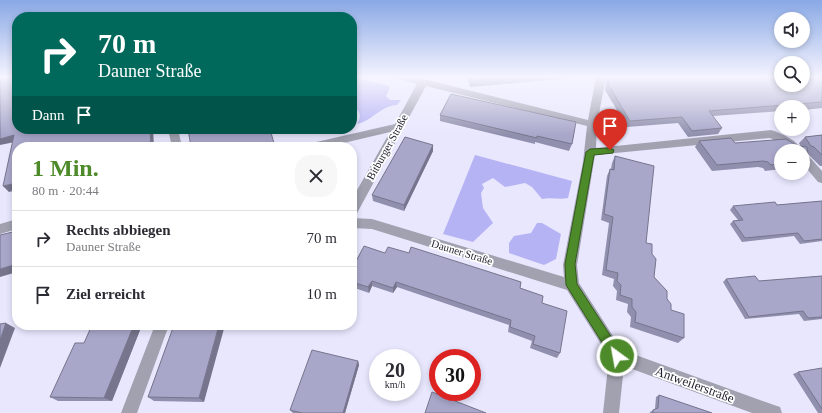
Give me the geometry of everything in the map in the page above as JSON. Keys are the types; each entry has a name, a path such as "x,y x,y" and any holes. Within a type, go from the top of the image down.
{"street":[{"name":"Bitburger Straße","path":"357,200 415,96"},
{"path":"480,96 592,124"},
{"path":"597,96 592,124 590,152 570,264 572,285 617,356 611,413"},
{"path":"333,142 399,126"},
{"path":"590,152 771,134 789,144"},
{"path":"810,164 822,179"},
{"name":"Dauner Straße","path":"357,223 372,224 572,285"},
{"path":"0,229 12,225"},
{"path":"129,413 160,330"},
{"name":"Antweilerstraße","path":"617,356 774,413"}],"shaded area":[{"path":"357,96 386,96 390,100 401,100 397,105 386,108 367,120 357,124 360,116 358,111"},
{"path":"475,155 572,181 568,198 542,199 532,187 525,183 505,187 493,178 482,184 484,188 481,193 483,208 493,223 473,242 443,234"},
{"path":"537,223 542,223 561,234 556,259 544,265 509,253 509,243 514,236 531,233"}],"building":[{"path":"0,96 12,96 12,134 150,134 151,142 12,142 14,135 0,139"},
{"path":"450,96 461,96 576,122 572,144 537,136 537,138 440,115"},
{"path":"615,96 822,96 822,102 810,103 810,100 774,100 774,106 709,111 722,128 692,131 682,117 630,121"},
{"path":"189,134 271,134 274,142 190,142"},
{"path":"822,135 822,155 811,146 805,137"},
{"path":"405,137 433,145 404,205 372,195"},
{"path":"731,138 735,143 786,139 795,144 774,144 774,165 771,165 768,162 763,161 717,165 699,141"},
{"path":"12,144 12,184 3,186"},
{"path":"615,156 654,166 646,243 652,244 652,254 656,259 654,277 667,291 667,299 671,304 671,310 684,314 684,338 635,322 636,312 632,307 632,299 620,295 621,285 617,281 618,273 606,270 613,217 604,214 610,169 614,170"},
{"path":"822,201 822,239 804,241 798,233 745,238 733,221 743,220 733,206 775,202 777,205"},
{"path":"12,232 12,265 0,269 0,235"},
{"path":"364,246 385,253 388,247 409,253 411,247 521,282 520,288 543,296 542,303 567,311 560,353 533,344 535,336 510,327 511,320 396,282 393,288 372,281 368,287 357,284 357,259"},
{"path":"755,276 759,281 822,276 822,317 808,318 803,311 749,317 726,279"},
{"path":"6,323 0,340 0,324"},
{"path":"90,330 132,330 104,398 50,397 75,343 84,343"},
{"path":"172,330 218,330 199,398 148,397"},
{"path":"312,350 358,361 343,413 302,413 290,410"},
{"path":"822,368 822,409 798,372"},
{"path":"659,395 712,413 653,413 653,410 658,408"},
{"path":"429,401 455,401 486,413 425,413"}],"route":[{"path":"610,150 590,152 570,264 572,285 617,356"}]}
